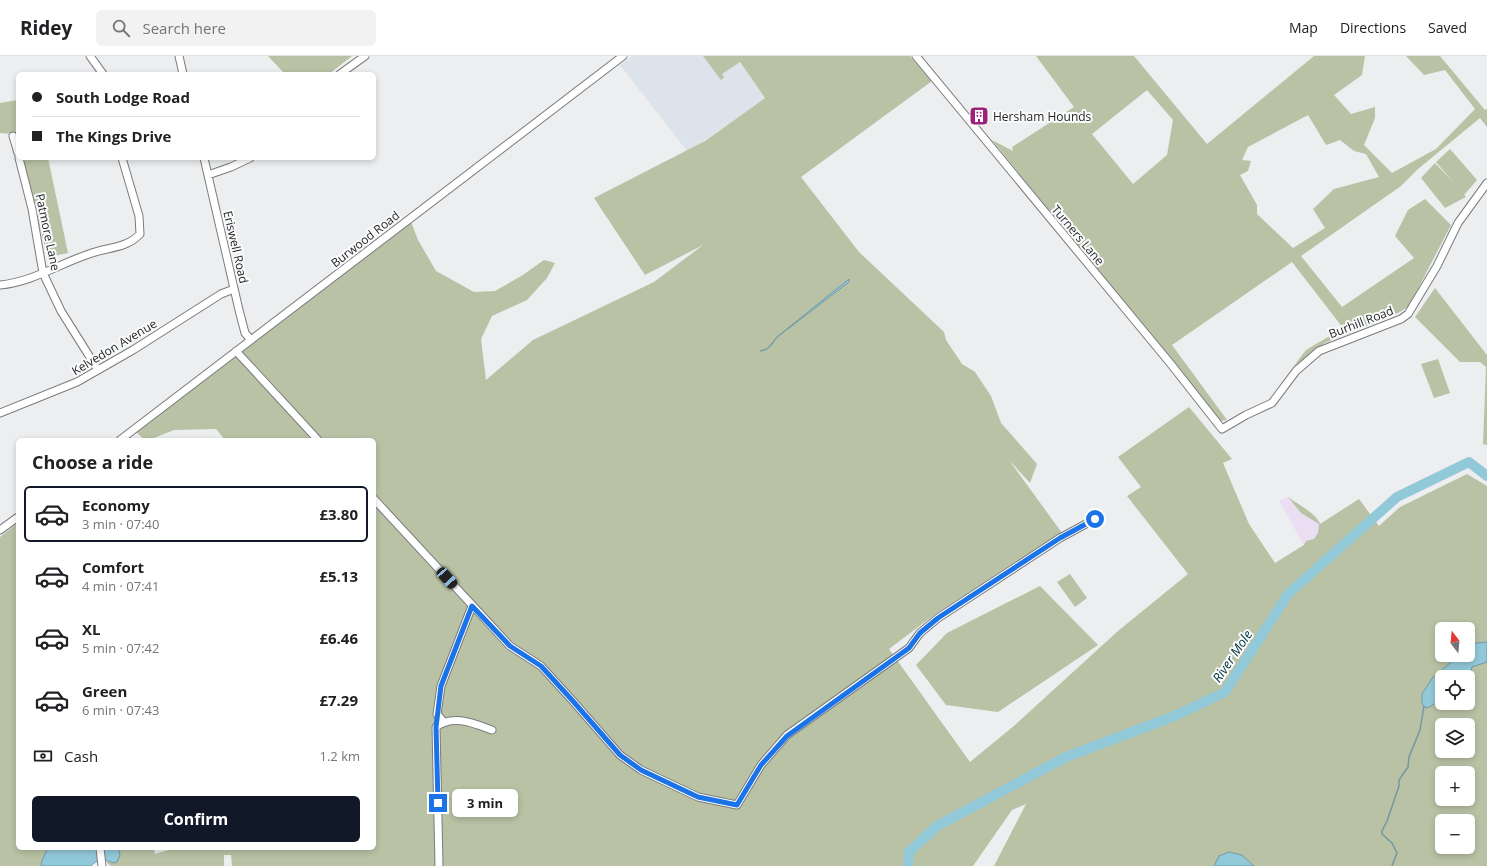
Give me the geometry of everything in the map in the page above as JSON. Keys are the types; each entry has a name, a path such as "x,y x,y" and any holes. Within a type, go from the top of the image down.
{"street":[{"path":"90,56 102,72"},
{"path":"179,56 183,72"},
{"path":"343,72 365,56"},
{"name":"Burwood Road","path":"124,438 622,56"},
{"name":"Turners Lane","path":"916,56 1165,356 1222,429"},
{"path":"13,136 16,146"},
{"name":"Patmore Lane","path":"20,160 32,209 43,273 61,311 98,370"},
{"path":"0,285 30,279 89,254 126,245 140,234 139,216 123,160"},
{"name":"Eriswell Road","path":"204,160 234,289 245,331 251,340"},
{"path":"208,175 231,168 246,160"},
{"name":"Burhill Road","path":"1222,429 1246,415 1272,403 1296,371 1319,351 1401,319 1408,314 1437,266 1458,223 1487,183"},
{"name":"Kelvedon Avenue","path":"0,413 61,390 98,370 221,294 234,289"},
{"path":"236,351 316,438"},
{"path":"376,501 510,646 541,666 620,755 641,770 698,797 737,805 761,765 787,736 909,648 920,633 944,614 1060,538 1095,519"},
{"path":"0,530 16,518"},
{"path":"439,866 437,714 441,686 472,606"},
{"path":"437,714 443,721"},
{"path":"436,727 443,721 460,720 492,730"},
{"path":"100,850 102,865"}],"shaded area":[{"path":"632,56 735,56 765,98 688,152 620,65"},
{"path":"1288,497 1301,513 1320,524 1318,533 1314,539 1306,541 1304,545 1279,501"}],"green space":[{"path":"268,56 352,56 332,72 283,72"},
{"path":"703,56 910,56 932,81 801,177 859,252 944,332 946,340 962,364 975,372 991,396 1001,423 1037,464 1030,483 1009,460 1062,533 934,615 889,649 970,762 1015,725 1118,631 1188,574 1127,496 1141,487 1118,457 1189,407 1232,459 1223,463 1249,524 1275,563 1304,545 1306,541 1314,539 1318,533 1319,524 1301,513 1288,497 1315,516 1320,524 1359,499 1379,526 1400,507 1467,474 1487,486 1487,866 994,866 1026,804 1012,810 973,866 232,866 231,855 224,855 224,866 111,866 107,863 108,860 113,863 120,855 119,850 154,850 155,854 168,850 376,850 376,438 223,438 216,429 174,430 154,438 143,438 135,431 411,222 418,240 436,271 474,292 495,291 523,275 544,260 555,263 547,278 527,300 492,316 481,339 486,380 533,340 654,282 703,245 645,275 594,198 705,141 765,98 740,62 722,74 724,77 721,80"},
{"path":"1036,56 1134,56 1207,144 1314,56 1365,56 1362,75 1334,95 1351,114 1375,107 1375,118 1364,145 1392,173 1436,149 1475,109 1445,70 1424,75 1406,56 1440,56 1485,110 1487,109 1487,127 1480,118 1418,169 1401,186 1301,256 1342,307 1414,258 1395,236 1408,210 1425,199 1451,225 1409,306 1400,312 1325,343 1293,367 1306,350 1343,328 1292,262 1172,345 1227,420 1221,421 992,140 1013,151 1012,147 1074,107","holes":["1147,90 1173,120 1167,155 1133,184 1092,134","1308,115 1326,145 1340,140 1354,151 1366,154 1379,177 1334,189 1313,209 1325,228 1293,248 1257,214 1257,205 1240,175 1248,171 1251,161 1242,160 1248,147"]},
{"path":"16,100 16,141 14,134 0,133 0,103"},
{"path":"1450,149 1477,180 1464,195 1466,197 1445,208 1421,178 1435,163 1453,182 1436,162"},
{"path":"22,160 48,160 68,253 48,257"},
{"path":"1435,288 1487,355 1487,445 1483,444 1486,367 1480,362 1460,362 1415,317"},
{"path":"1438,359 1450,393 1434,398 1421,364"},
{"path":"16,525 16,850 47,850 41,866 0,866 0,537"},
{"path":"1070,574 1087,598 1075,607 1057,582"},
{"path":"1040,586 1098,645 998,712 946,705 916,665 947,633"}],"water":[{"path":"849,279 849,282 776,338 777,337"},
{"path":"1487,642 1487,662 1472,667 1471,670 1442,670 1451,662 1475,662 1475,643"},
{"path":"1435,675 1435,703 1426,708 1422,704 1422,694"},
{"path":"47,850 119,850 120,855 117,862 113,863 101,860 91,866 41,866"},
{"path":"1229,852 1242,855 1254,866 1214,866 1219,856"}],"waterway":[{"name":"River Mole","path":"908,866 909,852 937,826 1066,757 1177,715 1225,692 1288,594 1397,497 1469,462 1487,476"},
{"path":"1392,866 1397,853 1392,843 1382,834 1382,831 1399,786 1399,780 1408,767 1409,757 1420,730 1424,706"}],"place":[{"name":"Hersham Hounds","path":"979,116"}],"route":[{"path":"438,803 436,727 441,686 472,606 510,646 541,666 582,710 603,738 620,755 641,770 698,797 714,802 737,805 761,765 775,747 808,719 863,682 909,648 920,633 938,618 1060,538 1095,519"}]}
